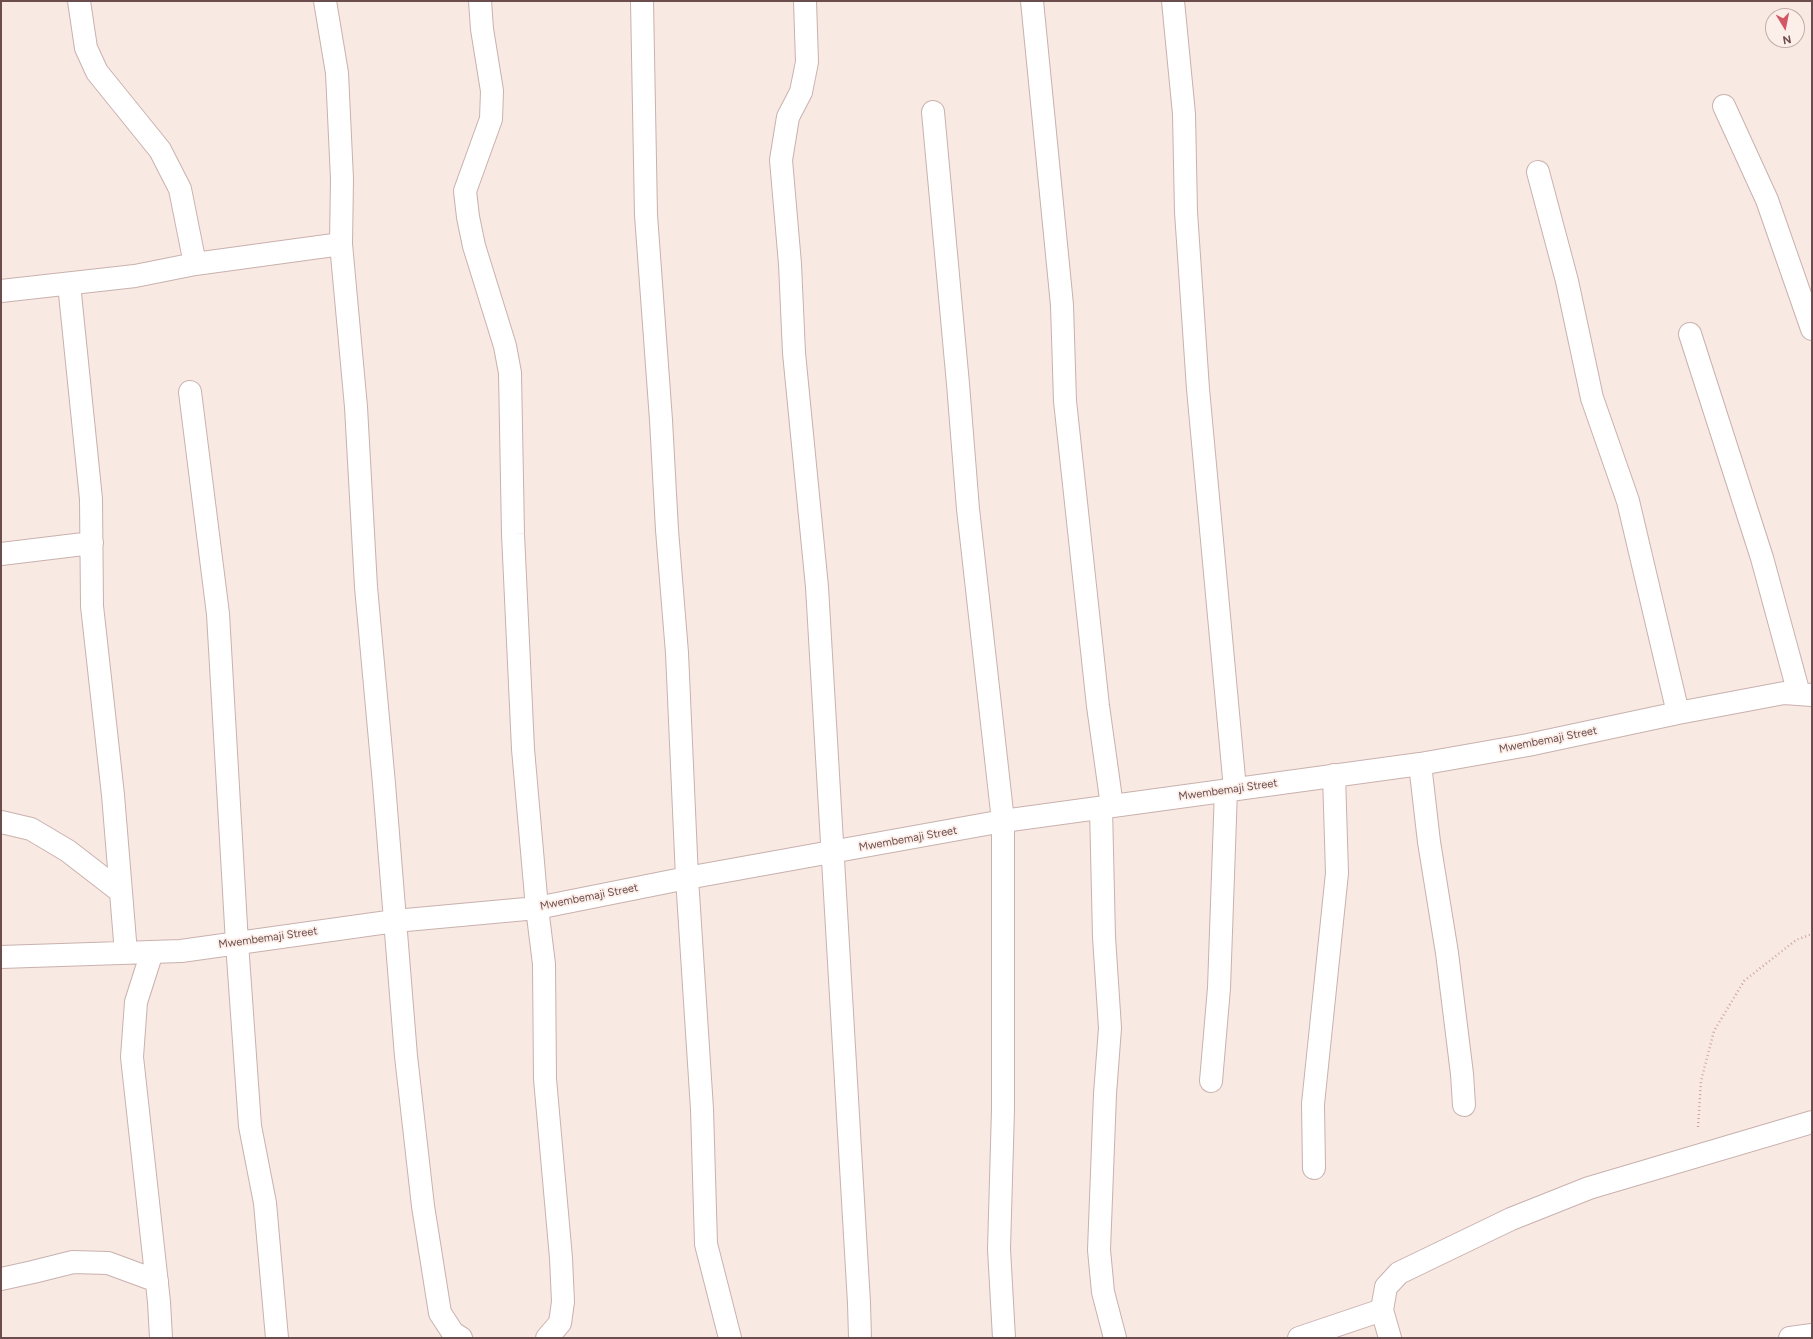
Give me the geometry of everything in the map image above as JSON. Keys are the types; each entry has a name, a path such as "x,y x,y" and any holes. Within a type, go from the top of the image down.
{"street":[{"path":"79,1 86,48 97,72 160,150 180,189 195,264"},
{"path":"325,1 337,73 342,179 341,244 356,407 366,587 406,1056 422,1206 440,1313 453,1333 461,1338"},
{"path":"480,1 482,30 492,91 491,119 465,191 468,218 474,246 505,346 510,373 513,534 523,750 537,908 544,964 545,1079 561,1250 563,1302 560,1323 547,1338"},
{"path":"642,1 646,216 661,420 667,530 677,653 687,878 702,1109 706,1244 730,1338"},
{"path":"805,1 807,62 801,92 788,117 781,160 790,264 794,353 817,587 860,1338"},
{"path":"1032,1 1062,305 1065,401 1097,698 1107,807 1104,937 1110,1028 1105,1094 1102,1209 1099,1250 1103,1292 1115,1338"},
{"path":"1173,1 1184,114 1186,212 1198,389 1231,790 1219,988 1211,1081"},
{"path":"1724,106 1767,200 1812,329"},
{"path":"933,112 968,510 1003,821 1003,1109 998,1249 1004,1338"},
{"path":"1538,172 1567,281 1592,398 1628,502 1678,713"},
{"path":"1,291 135,276 195,264 341,244"},
{"path":"69,284 91,499 92,606 114,795 126,953"},
{"path":"1690,334 1806,695"},
{"path":"190,392 218,614 237,942 250,1126 265,1203 277,1338"},
{"path":"1,554 92,542"},
{"name":"Mwembemaji Street","path":"1,957 182,951 237,942 395,921 537,908 687,878 1003,821 1420,764 1528,745 1678,713 1784,693 1806,695"},
{"path":"1420,764 1429,842 1448,961 1462,1074 1464,1105"},
{"path":"1314,1168 1313,1104 1337,873 1334,776"},
{"path":"1,822 31,828 68,851 121,892"},
{"path":"152,952 136,1002 132,1057 157,1281 161,1338"},
{"path":"1390,1338 1382,1310 1386,1287 1399,1273 1511,1219 1589,1188 1812,1122"},
{"path":"1,1278 73,1262 108,1263 157,1281"},
{"path":"1299,1338 1382,1310"},
{"path":"1790,1338 1812,1335"}],"path":[{"path":"1697,1156 1701,1081 1714,1031 1744,981 1796,940 1812,934"}]}
